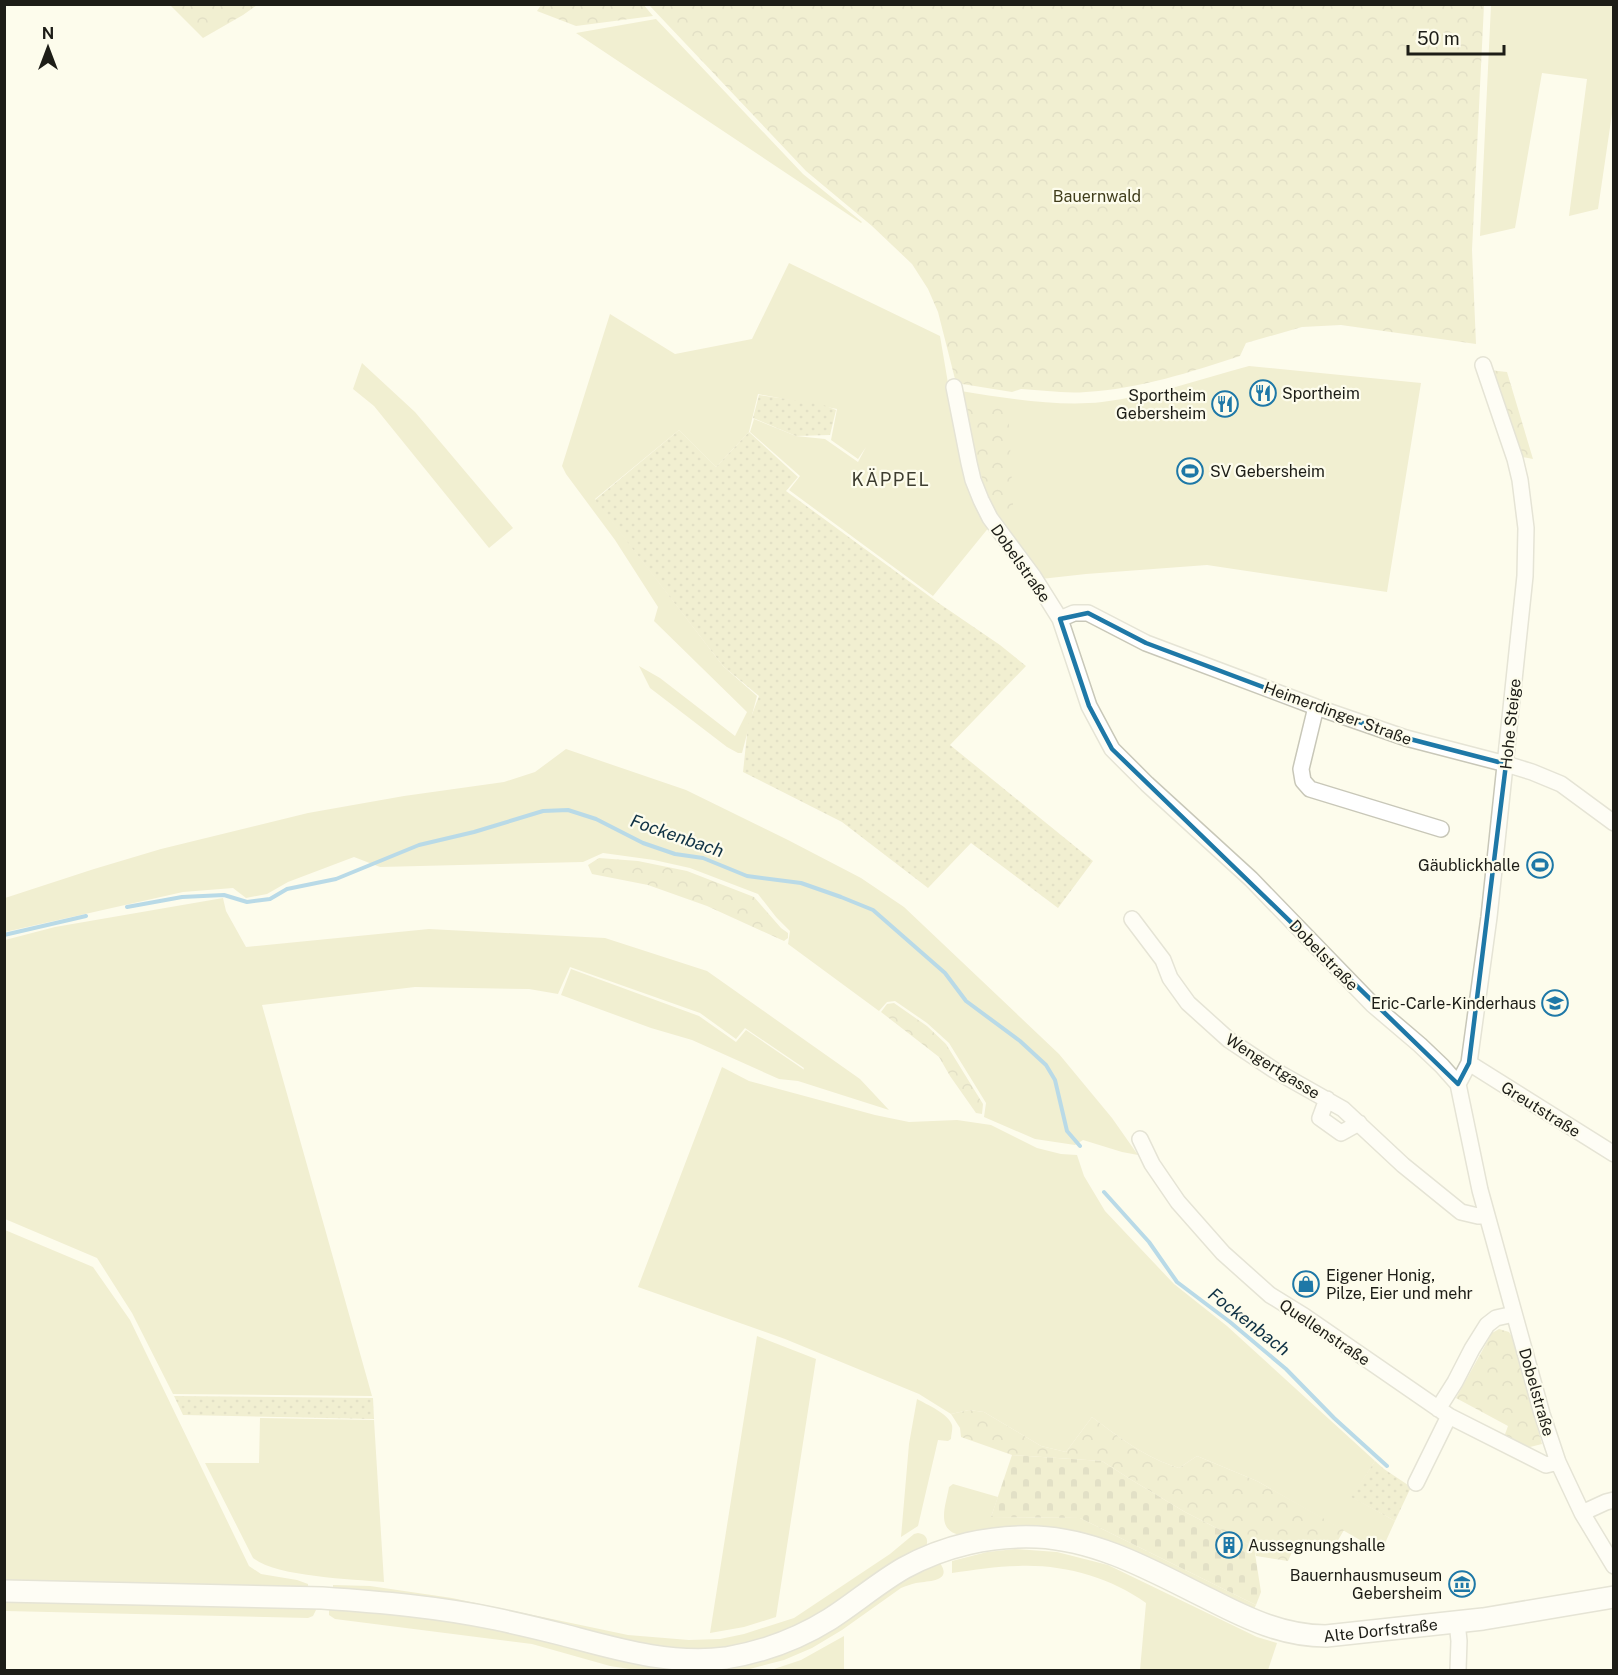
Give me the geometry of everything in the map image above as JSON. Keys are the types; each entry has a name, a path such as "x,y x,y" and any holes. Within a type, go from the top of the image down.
{"street":[{"name":"Hohe Steige","path":"1458,1084 1469,1063 1490,917 1525,576 1526,528 1515,459 1483,365"},
{"name":"Dobelstraße","path":"954,387 971,471 981,500 990,518 1033,576 1060,619 1089,706 1112,749 1251,879 1373,1005 1420,1045 1458,1084 1480,1190 1542,1414 1558,1462 1582,1513 1614,1566"},
{"name":"Heimerdinger Straße","path":"1060,619 1074,613 1088,612 1146,643 1316,707 1406,738 1506,764 1561,784 1614,823"},
{"path":"1316,707 1300,769 1302,781 1310,789 1441,829"},
{"name":"Wengertgasse","path":"1132,919 1163,960 1170,978 1188,1003 1228,1040 1274,1070 1327,1100 1320,1118 1341,1133 1359,1123 1403,1165 1461,1212 1487,1216"},
{"name":"Greutstraße","path":"1469,1063 1614,1154"},
{"name":"Quellenstraße","path":"1140,1138 1152,1164 1178,1202 1223,1253 1270,1294 1443,1412 1546,1465 1558,1462"},
{"path":"1416,1483 1455,1382 1472,1349 1487,1325 1496,1318 1514,1314"},
{"path":"1582,1513 1614,1500"},
{"name":"Alte Dorfstraße","path":"4,1591 363,1600 458,1612 532,1627 632,1653 688,1660 742,1655 791,1640 829,1620 905,1568 943,1551 985,1540 1015,1537 1059,1539 1104,1551 1262,1625 1295,1634 1326,1636 1457,1622 1614,1598"},
{"path":"1457,1622 1458,1671"}],"highlighted area":[{"path":"1088,613 1146,643 1316,707 1406,738 1506,764 1469,1063 1458,1084 1112,749 1089,706 1060,619"}],"green space":[{"path":"643,4 653,16 576,26 537,11 541,5"},
{"path":"170,5 257,5 203,38"},
{"name":"Bauernwald","path":"649,5 1484,5 1472,250 1476,344 1341,325 1302,327 1246,343 1240,356 1145,384 1078,392 1021,389 1012,392 956,383 938,312 928,289 912,264 872,226 806,171"},
{"path":"1491,5 1613,5 1613,107 1598,209 1569,216 1587,79 1542,73 1515,228 1480,236"},
{"path":"656,19 803,174 862,222 576,33"},
{"path":"789,263 940,336 949,389 990,526 933,596 789,490 800,476 750,432 754,419 796,436 825,439 858,462 866,447 858,459 831,440 837,409 758,394 749,432 716,467 679,430 595,499 723,666 757,696 742,753 738,753 650,688 639,666 660,678 735,736 747,712 654,621 658,607 615,540 562,466 610,314 675,354 752,339"},
{"path":"362,363 415,412 513,528 489,548 374,406 353,389"},
{"name":"SV Gebersheim","path":"1249,366 1421,383 1387,592 1207,565 1041,579 988,508 977,482 961,391 1050,403 1102,402 1158,391"},
{"path":"1489,370 1507,372 1533,459 1517,456"},
{"path":"759,395 821,404 836,410 830,435 796,436 753,418"},
{"path":"966,400 1008,405 1014,524 1009,527 986,489 972,448"},
{"path":"679,430 716,467 749,432 798,477 786,491 1026,666 950,745 1093,861 1058,908 971,843 928,888 842,822 743,772 748,725 759,696 723,666 595,500"},
{"path":"566,749 686,790 861,878 904,907 1059,1054 1112,1118 1138,1155 1083,1140 1075,1145 1035,1139 984,1117 986,1103 949,1043 927,1023 895,1001 887,1002 879,1011 788,944 790,931 758,894 690,868 654,860 603,853 583,862 380,867 354,857 288,882 267,894 246,898 233,888 183,892 5,932 5,898 161,849 308,813 504,782 535,772"},
{"path":"599,858 638,861 687,871 754,897 788,933 788,938 784,941 707,906 648,885 592,874 588,865"},
{"path":"223,898 226,911 246,947 429,929 605,938 707,971 860,1079 889,1110 798,1081 779,1079 692,1040 651,1028 561,995 571,969 699,1016 736,1042 746,1030 803,1070 804,1068 745,1028 736,1039 700,1013 570,967 558,994 529,989 415,987 262,1005 372,1396 173,1394 132,1313 97,1258 5,1219 5,940 55,927"},
{"path":"894,1003 927,1026 946,1044 983,1104 982,1114 976,1113 939,1057 881,1012 887,1004"},
{"path":"722,1067 749,1081 875,1115 909,1122 957,1120 991,1125 1037,1148 1077,1155 1084,1176 1105,1211 1174,1284 1227,1326 1375,1461 1352,1497 1395,1521 1381,1552 1257,1481 1197,1456 1179,1468 1167,1464 1134,1447 1092,1417 1066,1452 1041,1446 984,1412 969,1410 951,1414 919,1394 785,1339 638,1287"},
{"path":"5,1230 93,1267 130,1320 249,1566 261,1574 297,1580 308,1584 308,1587 5,1583"},
{"path":"1499,1329 1509,1332 1514,1340 1542,1444 1530,1447 1504,1437 1508,1426 1456,1398 1492,1333"},
{"path":"757,1336 816,1359 776,1617 744,1627 710,1633"},
{"path":"174,1396 373,1398 374,1419 183,1415"},
{"path":"917,1399 947,1417 952,1425 951,1439 938,1440 918,1526 901,1537 909,1444"},
{"path":"969,1410 984,1412 1041,1446 1066,1452 1092,1417 1123,1440 1155,1459 1179,1468 1197,1456 1257,1481 1344,1530 1337,1542 1297,1541 1288,1561 1256,1556 1254,1547 1185,1512 1102,1461 1012,1455 961,1437 960,1428 951,1414"},
{"path":"260,1418 374,1420 384,1582 296,1573 264,1564 253,1558 205,1463 259,1463"},
{"path":"1012,1455 1102,1461 1185,1512 1254,1547 1261,1592 1256,1605 1080,1518 991,1517"},
{"path":"1375,1461 1411,1487 1395,1521 1351,1497"},
{"path":"953,1484 998,1497 991,1517 1080,1518 1256,1605 1253,1611 1133,1552 960,1535 952,1532 947,1528 944,1516 949,1487"},
{"path":"918,1533 926,1537 926,1547 807,1624 739,1648 665,1651 333,1590 333,1585 370,1586 452,1598 628,1635 689,1640 720,1639 794,1618"},
{"path":"1015,1549 1057,1552 1108,1565 1257,1637 1277,1643 1268,1670 1140,1670 1146,1603 1117,1586 1085,1574 1035,1566 952,1573 952,1561 987,1552"},
{"path":"940,1563 943,1569 941,1577 901,1588 842,1630 812,1648 784,1660 746,1670 636,1670 610,1666 532,1644 335,1619 329,1615 329,1609 370,1606 723,1663 899,1578"},
{"path":"5,1596 315,1607 316,1610 313,1616 308,1618 5,1611"},
{"path":"844,1636 844,1670 771,1670 801,1660"}],"waterway":[{"name":"Fockenbach","path":"127,907 182,897 224,895 247,902 270,899 287,889 336,879 419,845 474,832 543,811 568,810 596,819 643,843 675,854 703,858 747,876 801,883 873,910 945,973 966,1001 1020,1041 1046,1065 1055,1080 1067,1131 1080,1146"},
{"name":"Fockenbach","path":"4,935 86,916"},
{"name":"Fockenbach","path":"1104,1192 1149,1242 1177,1282 1286,1369 1334,1418 1387,1466"}],"place":[{"name":"Sportheim","path":"1263,393"},
{"name":"Sportheim Gebersheim","path":"1225,404"},
{"name":"SV Gebersheim","path":"1190,471"},
{"name":"Gäublickhalle","path":"1540,865"},
{"name":"Eric-Carle-Kinderhaus","path":"1555,1003"},
{"name":"Eigener Honig, Pilze, Eier und mehr","path":"1306,1284"},
{"name":"Aussegnungshalle","path":"1229,1545"},
{"name":"Bauernhausmuseum Gebersheim","path":"1462,1584"}],"district":[{"name":"KÄPPEL","path":"891,480"}]}
